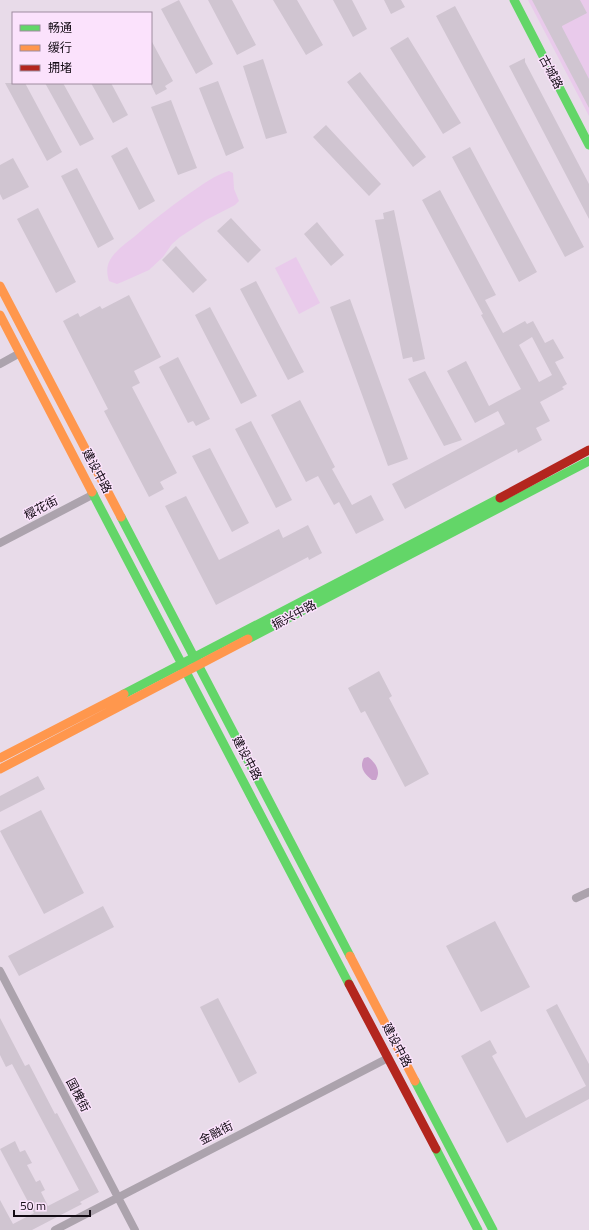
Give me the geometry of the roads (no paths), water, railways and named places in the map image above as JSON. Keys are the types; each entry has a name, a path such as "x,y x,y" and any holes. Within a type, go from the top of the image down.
{"main road":[{"name":"古城路","path":"514,0 589,145"},
{"name":"建设中路","path":"0,286 493,1230"},
{"name":"建设中路","path":"0,315 478,1230"},
{"name":"振兴中路","path":"196,661 589,450"},
{"name":"振兴中路","path":"0,758 196,661 589,461"},
{"name":"振兴中路","path":"0,769 184,667"}],"street":[{"path":"0,364 20,353"},
{"name":"樱花街","path":"0,543 94,494"},
{"path":"576,898 589,892"},
{"name":"国槐街","path":"0,970 135,1230"},
{"name":"金融街","path":"55,1230 388,1058"}]}
